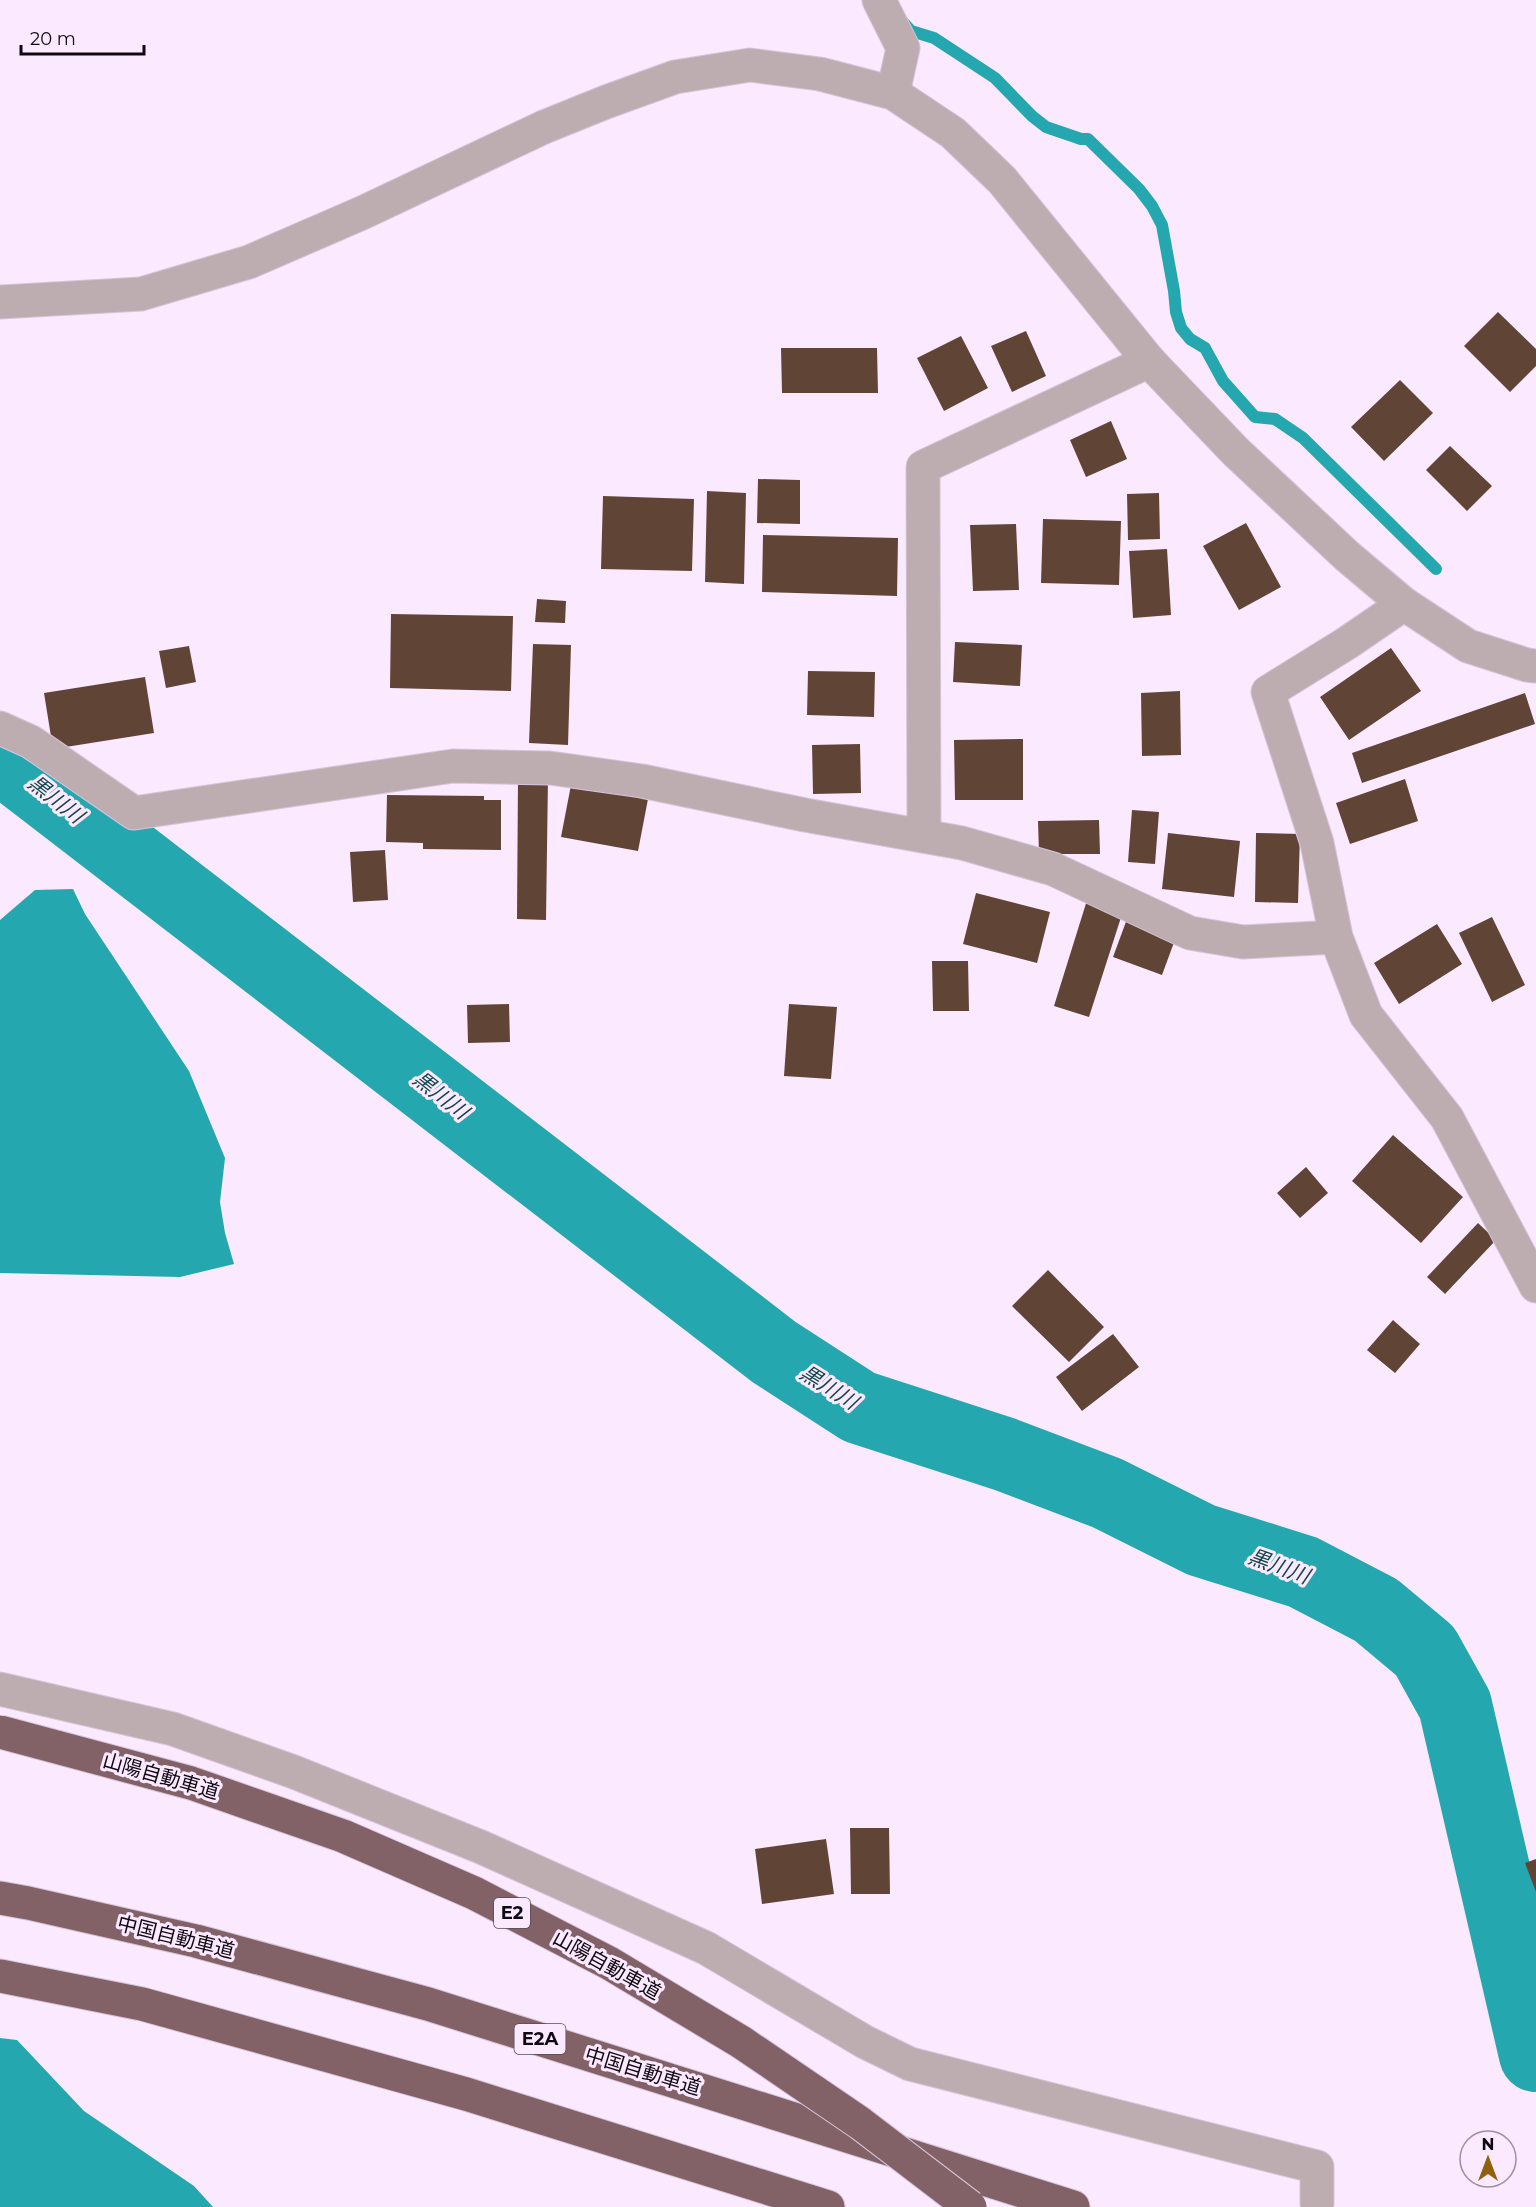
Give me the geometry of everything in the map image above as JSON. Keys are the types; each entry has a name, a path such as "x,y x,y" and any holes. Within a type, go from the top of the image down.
{"highway":[{"name":"山陽自動車道","path":"0,1732 191,1783 343,1836 474,1893 609,1963 741,2042 860,2123 970,2207"},
{"name":"中国自動車道","path":"0,1898 196,1941 428,2004 1073,2207"},
{"path":"0,1976 142,2004 466,2094 828,2207"}],"street":[{"path":"879,0 903,48 893,93"},
{"path":"0,302 141,294 249,262 362,213 544,127 675,78 750,65 820,74 893,93 953,133 1002,180 1149,361 1235,451 1347,556 1404,604 1468,646 1536,666"},
{"path":"924,836 923,467 1149,361"},
{"path":"1404,604 1268,692 1317,843 1336,937 1366,1015 1447,1118 1536,1286"},
{"path":"0,728 31,742 134,813 453,766 550,768 642,781 805,815 962,843 1053,869 1190,933 1243,942 1336,937"},
{"path":"0,1689 173,1729 294,1772 481,1847 706,1948 866,2042 910,2064 1317,2167 1317,2203"}],"water":[{"path":"73,889 85,914 189,1071 225,1158 220,1202 225,1233 234,1264 180,1277 0,1273 0,920 35,890"},
{"path":"0,2038 17,2040 84,2111 194,2186 213,2207 0,2207"}],"building":[{"path":"1498,312 1536,349 1536,366 1510,392 1464,346"},
{"path":"1026,331 1046,376 1012,392 991,346"},
{"path":"961,336 988,388 944,411 917,358"},
{"path":"781,348 877,348 878,393 782,393"},
{"path":"1400,380 1433,413 1384,461 1351,427"},
{"path":"1111,421 1127,459 1086,477 1070,440"},
{"path":"1450,446 1492,486 1467,511 1426,470"},
{"path":"758,479 800,480 800,524 757,523"},
{"path":"707,491 746,493 744,584 705,582"},
{"path":"1159,493 1160,539 1128,540 1127,494"},
{"path":"603,496 694,499 692,571 601,569"},
{"path":"1043,519 1121,521 1119,585 1041,583"},
{"path":"1246,523 1281,587 1239,610 1203,546"},
{"path":"1016,524 1019,590 973,591 970,525"},
{"path":"763,535 898,538 897,596 762,592"},
{"path":"1167,549 1171,615 1133,618 1129,551"},
{"path":"537,599 566,601 565,623 535,622"},
{"path":"391,614 513,616 511,691 390,688"},
{"path":"955,642 1022,645 1020,686 953,682"},
{"path":"533,644 571,645 568,745 529,743"},
{"path":"189,646 196,682 166,688 159,651"},
{"path":"1391,648 1421,691 1349,740 1320,697"},
{"path":"808,671 875,672 874,717 807,715"},
{"path":"145,677 154,733 53,749 44,693"},
{"path":"1180,691 1181,755 1142,756 1141,693"},
{"path":"1525,693 1535,724 1362,783 1352,753"},
{"path":"1023,739 1023,800 955,800 954,740"},
{"path":"860,744 861,793 813,794 812,745"},
{"path":"518,776 548,777 546,920 517,919"},
{"path":"1405,779 1418,821 1350,844 1336,803"},
{"path":"571,785 648,799 638,851 561,837"},
{"path":"387,795 484,796 484,800 501,800 501,850 423,849 423,843 386,842"},
{"path":"1132,810 1159,812 1155,864 1128,862"},
{"path":"1099,820 1100,854 1039,854 1038,821"},
{"path":"1168,833 1240,841 1234,897 1162,889"},
{"path":"1256,833 1300,834 1298,903 1255,902"},
{"path":"385,850 388,900 353,902 350,852"},
{"path":"976,893 1050,912 1037,963 963,944"},
{"path":"1088,897 1124,908 1089,1017 1054,1006"},
{"path":"1492,917 1525,985 1492,1002 1459,933"},
{"path":"1127,919 1176,937 1162,975 1113,957"},
{"path":"1437,924 1462,964 1399,1004 1374,963"},
{"path":"932,961 968,961 969,1011 933,1011"},
{"path":"509,1004 510,1042 468,1043 467,1005"},
{"path":"789,1004 837,1007 831,1079 784,1076"},
{"path":"1393,1135 1463,1197 1421,1243 1352,1181"},
{"path":"1306,1167 1328,1193 1300,1218 1277,1193"},
{"path":"1478,1223 1496,1240 1445,1294 1427,1277"},
{"path":"1048,1270 1104,1327 1069,1362 1012,1306"},
{"path":"1393,1320 1420,1344 1395,1373 1367,1350"},
{"path":"1113,1334 1139,1367 1082,1411 1056,1377"},
{"path":"850,1828 889,1828 890,1894 851,1894"},
{"path":"826,1839 834,1894 762,1904 755,1849"},
{"path":"1536,1859 1536,1892 1525,1863"}],"waterway":[{"path":"902,21 911,31 934,38 995,78 1046,127 1081,139 1088,139 1139,189 1152,206 1162,225 1176,312 1181,328 1190,339 1205,348 1223,381 1255,417 1275,419 1303,438 1436,569"},
{"name":"黒川川","path":"0,756 774,1352 859,1407 1004,1454 1107,1493 1201,1540 1303,1572 1376,1610 1425,1651 1455,1705 1536,2055"}]}
